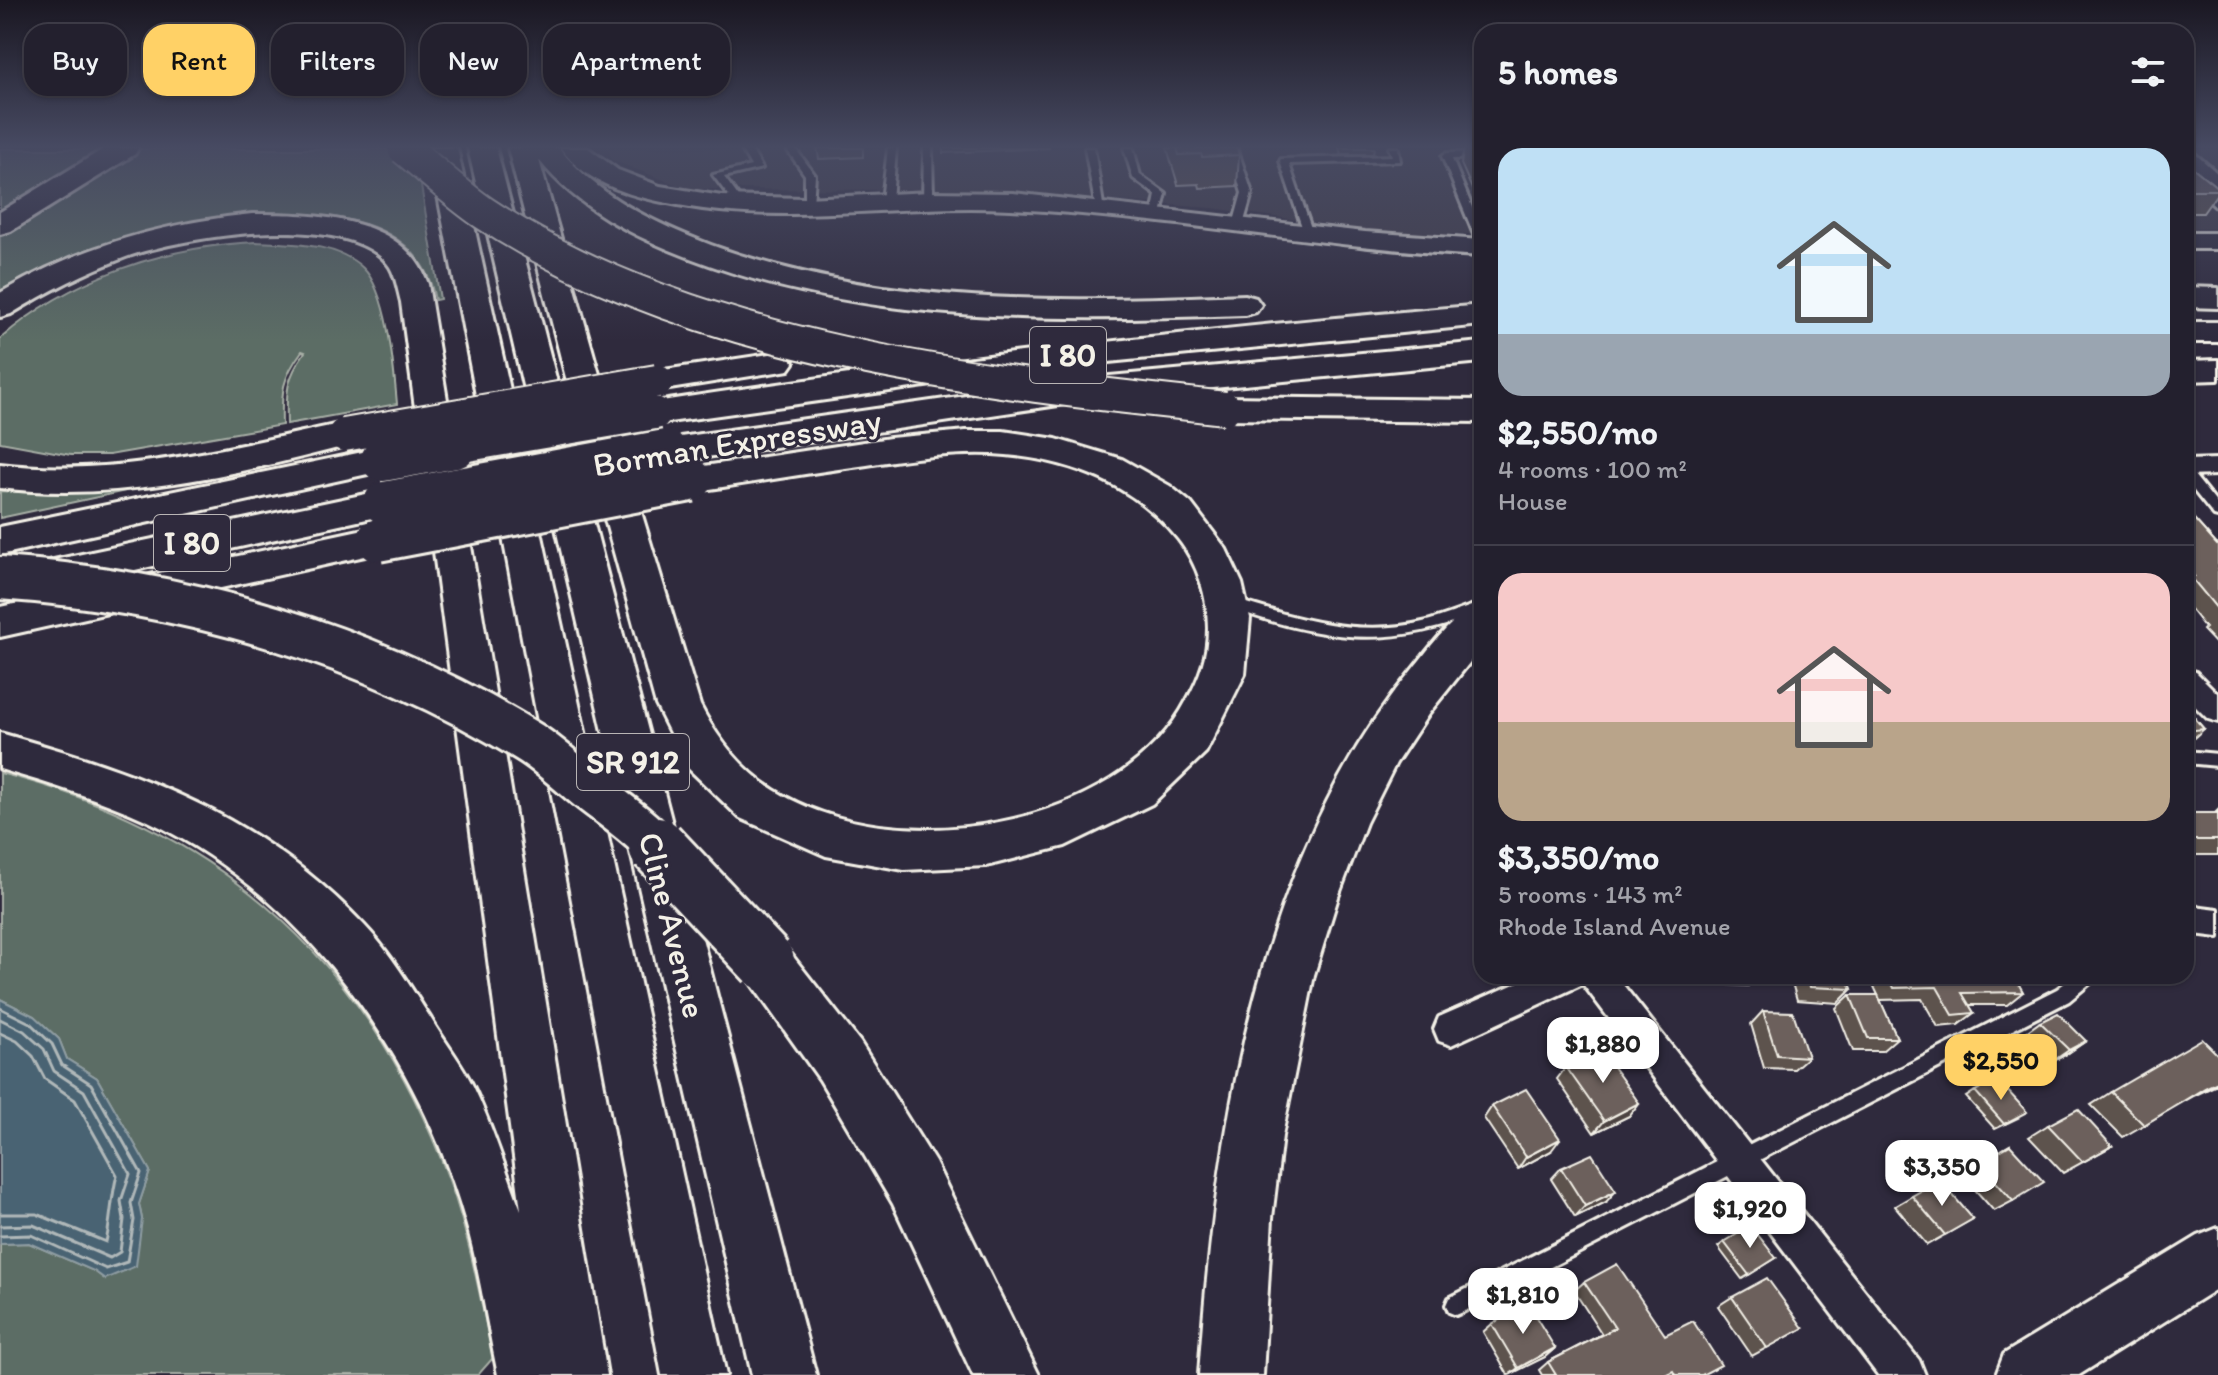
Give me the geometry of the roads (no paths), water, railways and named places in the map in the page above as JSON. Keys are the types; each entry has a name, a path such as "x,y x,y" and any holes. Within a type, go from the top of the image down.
{"highway":[{"path":"0,225 21,212"},
{"name":"Cline Avenue","path":"456,212 694,1375"},
{"path":"486,212 537,243 611,279 703,313 894,363 979,379 1225,408 1474,411"},
{"name":"Cline Avenue","path":"498,212 784,1375"},
{"path":"0,622 382,521 679,466 964,442 1045,448 1089,461 1129,478 1161,499 1190,525 1212,556 1229,602 1230,651 1216,701 1177,756 1121,799 1066,825 997,845 925,851 858,844 790,824 741,792 703,753 678,705 582,374 539,212"},
{"path":"614,212 712,258 835,291 932,305 1031,311 1271,303 1474,290"},
{"path":"0,307 58,274 106,254 193,231 252,224 288,223 354,233 398,257 410,274 417,302 575,1375"},
{"path":"2194,297 2218,298"},
{"path":"0,476 47,482 131,476 344,435 656,397 899,346 1271,303"},
{"name":"Borman Expressway","path":"0,541 382,460 656,397 978,366 1170,342 1474,316"},
{"path":"2194,332 2218,332"},
{"name":"Borman Expressway","path":"679,466 1099,388 1474,353"},
{"path":"2194,366 2218,367"},
{"path":"2194,370 2218,367"},
{"name":"I 80","path":"0,586 382,521"},
{"path":"0,578 72,583 198,605 336,646 436,692 529,742 654,842 766,962 840,1061 914,1183 1007,1375"},
{"path":"1231,1375 1235,1276 1258,1117 1289,971 1328,857 1378,753 1439,666 1474,629"},
{"path":"0,751 94,778 167,808 230,844 290,886 348,944 397,1014 452,1104 499,1232 530,1375"}],"street":[{"path":"1131,212 1398,244 1474,248"},
{"path":"2194,241 2218,241"},
{"path":"2194,470 2218,467"},
{"path":"2194,688 2218,711"},
{"path":"2194,920 2218,923"},
{"path":"1451,1029 1552,984"},
{"path":"1602,984 1904,1375"},
{"path":"2025,1375 2218,1256"}],"lane":[{"path":"1238,225 1242,212"},
{"path":"1301,212 1308,234"},
{"path":"2194,482 2218,513"},
{"path":"1229,602 1287,623 1362,635 1408,631 1460,618 1474,611"},
{"path":"2194,758 2218,760"},
{"path":"1456,1305 2063,995 2077,984"}],"water":[{"path":"0,999 34,1016 59,1039 67,1059 97,1078 150,1171 139,1204 142,1219 136,1266 105,1279 94,1271 29,1243 0,1244"}]}
